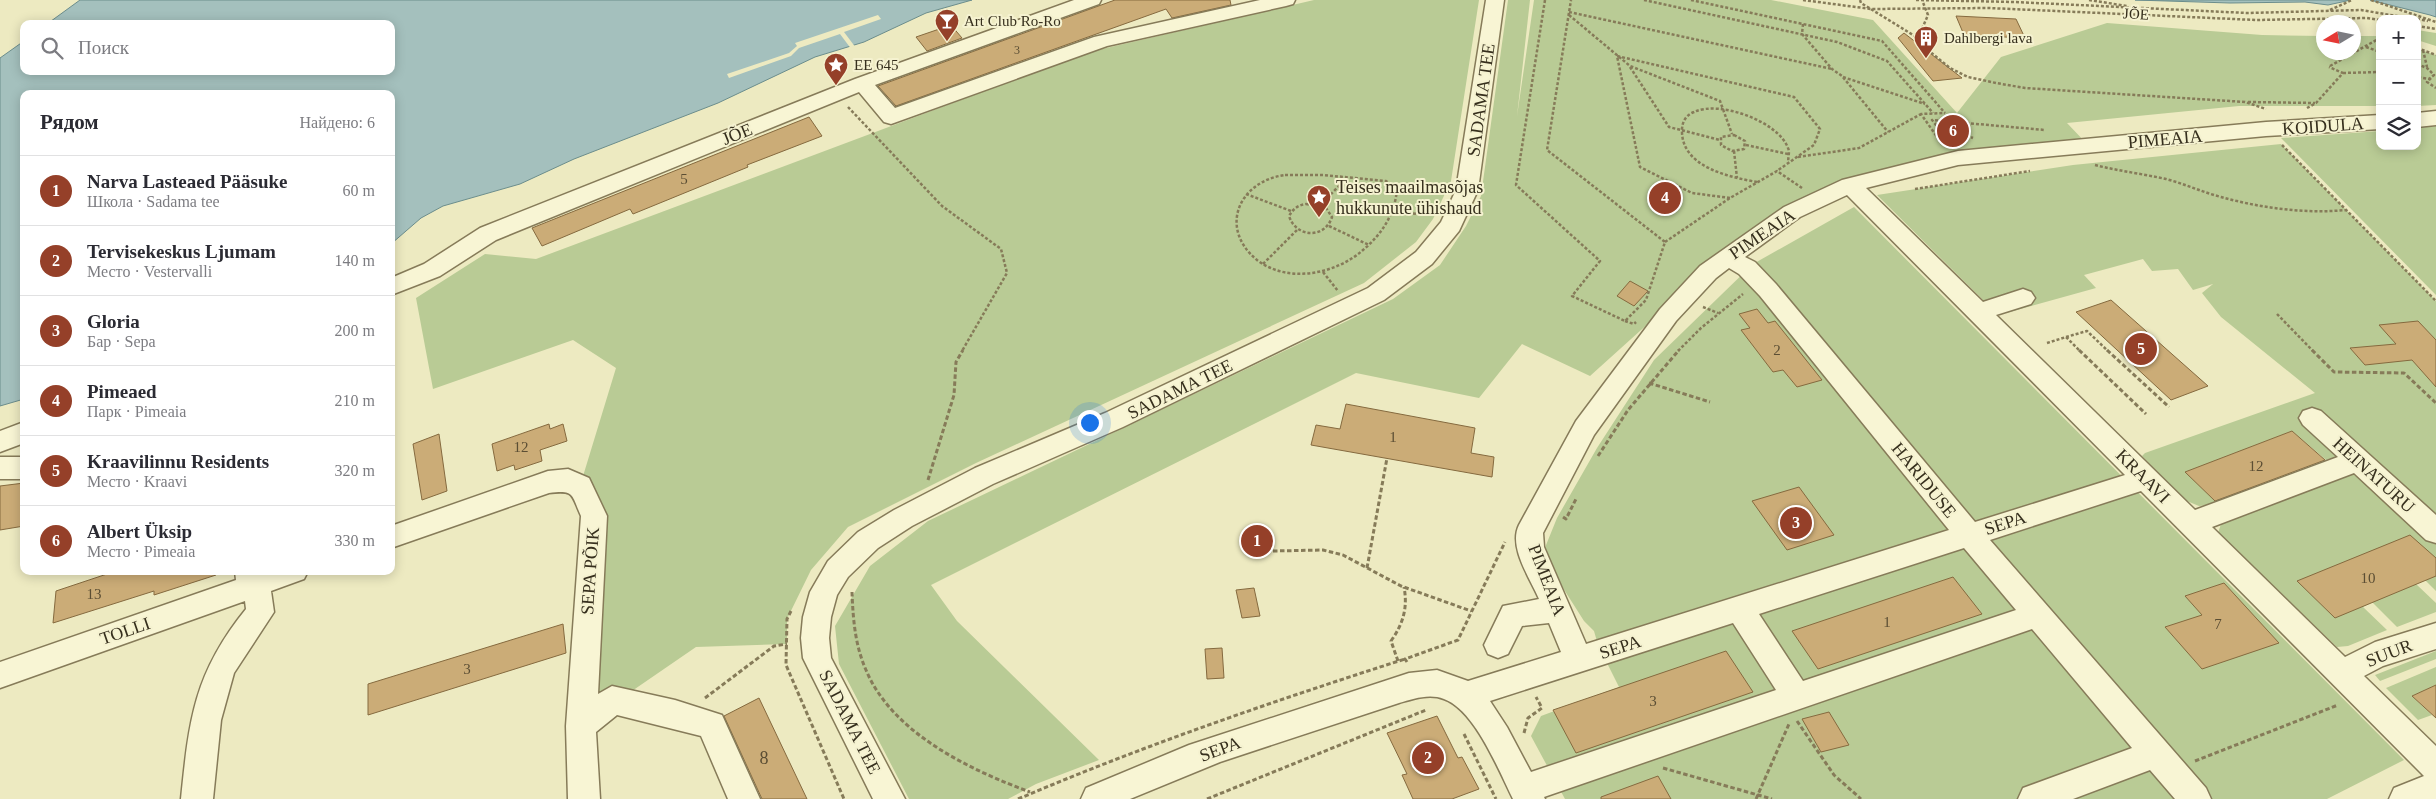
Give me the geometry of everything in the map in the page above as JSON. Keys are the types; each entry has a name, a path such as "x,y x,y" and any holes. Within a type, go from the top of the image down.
{"street":[{"name":"JÕE","path":"395,285 432,270 488,234 869,80 1092,0"},
{"path":"869,80 891,117 1101,41 1286,0"},
{"name":"SADAMA TEE","path":"889,799 824,676 817,658 814,638 817,617 824,592 838,569 853,552 868,540 904,518 984,476 1114,420 1376,294 1419,263 1451,226 1467,190 1496,0"},
{"path":"2421,120 2436,118"},
{"name":"KOIDULA","path":"2269,120 2376,122"},
{"name":"PIMEAIA","path":"1580,660 1530,547 1530,533 1541,508 1585,428 1668,315 1708,272 1792,212 1850,185 1958,158 2269,120"},
{"name":"KRAAVI","path":"1850,185 2436,767"},
{"name":"HARIDUSE","path":"1728,257 1747,268 1760,282 1969,534 2195,799"},
{"path":"1979,312 2023,298"},
{"name":"HEINATURU","path":"2312,418 2436,532"},
{"path":"0,442 20,434"},
{"path":"2191,523 2357,461"},
{"path":"0,468 20,468"},
{"name":"SEPA PÕIK","path":"395,536 548,482 568,480 580,486 594,516 580,726 584,799"},
{"name":"SEPA","path":"1097,799 1130,782 1262,734 1415,686 1426,683 1441,684 1466,695 1740,609 1969,534 2147,480"},
{"path":"197,799 205,722 220,672 239,637 260,612 259,595 249,579 272,575"},
{"name":"TOLLI","path":"0,675 249,579"},
{"path":"1498,645 1513,616 1557,609"},
{"path":"1740,609 1790,700"},
{"path":"1466,695 1485,718 1526,794 1622,756 2038,615"},
{"name":"SUUR","path":"2342,673 2375,655 2436,636"},
{"path":"580,726 612,700 675,714 711,725 744,799"},
{"path":"2034,799 2156,753"},
{"path":"2405,799 2436,786"}],"path":[{"path":"1545,0 1516,185 1600,261 1572,296 1625,321 1646,300 1665,242 1730,198 1777,171 1814,145 1820,129 1794,97 1617,56"},
{"path":"1571,0 1547,150 1665,242"},
{"path":"1644,0 1837,42 1887,61 1933,113"},
{"path":"1692,0 1882,41 1945,112 1921,114 1859,148 1796,157"},
{"name":"JÕE","path":"1803,0 1871,9 1989,8 2256,20 2376,19"},
{"path":"1860,0 1861,3 1918,38 1922,46 1950,68 1968,77 2025,88 2245,102 2316,103"},
{"path":"1916,0 2015,2 2247,13 2361,10 2392,15"},
{"path":"1918,38 1928,15 1922,0"},
{"path":"2089,0 2145,9"},
{"path":"2326,11 2352,0"},
{"path":"2371,0 2436,22"},
{"path":"1569,13 1630,66 1720,101 1732,134"},
{"path":"1569,13 1832,70 1842,76 1925,104"},
{"path":"2421,20 2436,22"},
{"path":"1802,34 1804,24"},
{"path":"2421,27 2436,29"},
{"path":"1802,34 1832,70"},
{"path":"2376,40 2329,67 2343,73 2376,72"},
{"path":"2366,46 2376,50"},
{"path":"2423,50 2436,55"},
{"path":"2423,50 2427,68"},
{"path":"1617,56 1640,167 1692,193 1730,198"},
{"path":"1630,66 1670,127 1720,140 1724,147 1734,151 1741,150 1746,145"},
{"path":"2421,66 2435,72 2427,82 2436,88"},
{"path":"2326,93 2343,73"},
{"path":"1842,76 1888,132"},
{"path":"2421,78 2432,78"},
{"path":"837,94 942,206 1001,249 1007,273 956,362 954,395 928,480"},
{"path":"2245,102 2269,120 2346,210 2436,301"},
{"path":"1757,182 1708,169 1686,145 1681,130 1682,123 1687,116 1695,111 1706,108 1739,112 1768,126 1788,148 1788,163"},
{"path":"1921,114 1946,151"},
{"path":"1966,124 1965,135 1949,141 1932,120 2052,131"},
{"path":"1720,140 1723,136 1732,134 1742,138 1746,145 1788,154"},
{"path":"1734,151 1737,178"},
{"path":"2099,162 2090,163 2131,174 2165,179 2229,200 2285,209 2325,212 2346,210"},
{"path":"1777,171 1803,188"},
{"path":"1906,191 2034,171"},
{"path":"1285,176 1348,176 1386,181 1397,189 1397,201 1387,227 1356,258 1322,272 1286,272 1262,264 1247,249 1239,229 1237,210 1246,194 1263,181 1285,176"},
{"path":"1320,206 1348,176"},
{"path":"1246,194 1291,211"},
{"path":"1301,205 1320,206 1326,208 1332,217 1329,226 1318,232 1304,232 1297,230 1290,221 1291,211 1301,205"},
{"path":"1393,212 1436,216"},
{"path":"1329,226 1369,245"},
{"path":"1262,264 1297,230"},
{"path":"1322,272 1340,294"},
{"path":"1593,464 1606,442 1648,383 1667,361 1698,330 1760,282"},
{"path":"2277,314 2334,372 2404,374 2436,403"},
{"path":"2046,343 2087,331 2170,407"},
{"path":"2066,337 2146,414"},
{"path":"1648,383 1710,402"},
{"path":"1367,568 1387,458"},
{"path":"1541,508 1566,519 1577,496"},
{"path":"1273,551 1323,550 1343,555 1404,587 1471,611"},
{"path":"853,552 852,621 858,654 873,686 897,717 916,734 999,781 1031,792 1018,799"},
{"path":"1398,661 1391,641 1401,628 1405,613 1407,597 1404,587"},
{"path":"1525,677 1542,708 1528,718 1523,728 1525,741"},
{"path":"1757,797 1789,725 1790,700"},
{"path":"1790,700 1834,775 1861,799"},
{"path":"2188,763 2340,704"},
{"path":"1207,799 1425,710 1434,709"},
{"path":"1460,725 1496,799"},
{"path":"1622,756 1757,797 1772,799"}],"green space":[{"path":"1314,0 1479,0 1451,181 1433,219 1416,242 1364,283 976,463 848,527 811,570 787,619 787,644 696,647 581,726 594,517 580,486 616,368 573,340 433,389 416,298 485,254 536,259 1089,52"},
{"path":"1508,0 1530,0 1517,116 1534,0 1771,0 1873,20 1957,113 2001,57 2107,23 2262,35 2316,36 2316,60 2361,60 2361,36 2376,36 2376,106 2239,106 2067,123 2086,143 1844,183 1681,294 1590,376 1522,344 1479,398 1356,373 931,585 957,621 1099,760 1036,784 1008,799 909,799 839,664 835,626 870,566 928,521 1393,299 1440,265 1466,226 1481,196"},
{"path":"2421,31 2436,33 2436,46 2421,41"},
{"path":"2421,50 2436,55 2436,105 2421,106"},
{"path":"2436,126 2436,295 2281,138 2376,131 2376,150 2421,150 2421,128"},
{"path":"2281,144 2436,301 2436,522 2340,456 2326,460 2292,431 2186,472 2218,504 2199,506 2182,499 2142,456 2145,453 2315,393 2221,317 2202,293 2213,284 2193,290 2178,269 2152,271 2143,259 2084,275 2096,288 2006,313 1984,301 1877,195 2073,165"},
{"path":"1854,207 2404,760 2327,799 1565,799 1531,736 1541,716 1619,687 1598,645 1594,631 1584,621 1542,555 1557,518 1597,448 1654,360 1753,264"},
{"path":"2348,474 2365,477 2436,540 2436,591 2425,580 2416,584 2436,603 2436,612 2397,627 2372,602 2363,607 2387,630 2348,646 2337,647 2218,533 2222,521"},
{"path":"2436,651 2436,659 2380,681 2375,675"},
{"path":"2436,667 2436,685 2412,696 2432,715 2418,720 2386,688"}],"water":[{"path":"80,0 972,0 926,13 864,42 815,57 718,103 574,159 520,184 443,206 421,218 395,241 395,90 20,90 20,400 0,406 0,58 20,44 20,75 395,75 395,20 52,20"},
{"path":"2135,0 2351,0 2328,5 2305,2 2230,3"},
{"path":"2370,0 2436,0 2436,17 2430,15"}],"pier":[{"path":"878,15 881,19 844,32 856,48 852,50 840,34 799,48 791,56 729,78 727,74 789,53 797,46 795,43"}],"building":[{"path":"1115,0 1230,0 1231,5 1172,18 1166,9 896,106 878,86"},
{"path":"1956,16 2016,19 2025,38 1964,35"},
{"path":"951,25 962,38 927,51 916,37"},
{"name":"Dahlbergi lava","path":"1904,33 1962,78 1933,81 1898,38"},
{"path":"809,117 822,136 747,165 748,167 633,214 630,209 542,246 532,228"},
{"path":"1630,281 1648,291 1634,306 1617,296"},
{"path":"2111,300 2208,386 2171,400 2076,312"},
{"path":"1757,309 1768,323 1775,321 1822,380 1797,387 1783,370 1773,372 1741,330 1750,328 1739,314"},
{"path":"2418,321 2436,340 2436,387 2412,360 2365,365 2350,348 2396,344 2379,325"},
{"path":"1346,404 1475,428 1471,453 1494,457 1492,477 1311,445 1316,425 1340,429"},
{"path":"549,424 550,429 563,424 567,441 540,450 542,461 515,470 514,465 497,471 492,444"},
{"path":"2292,431 2325,460 2215,501 2185,472"},
{"path":"439,434 447,491 422,500 413,444"},
{"path":"20,484 20,527 0,530 0,486"},
{"path":"1799,487 1834,535 1787,550 1752,501"},
{"path":"2410,535 2436,558 2436,576 2335,618 2297,581"},
{"path":"104,575 216,575 154,595 154,591 53,623 56,591"},
{"path":"1953,577 1982,614 1818,669 1792,631"},
{"path":"2224,583 2279,643 2202,669 2165,627 2202,615 2185,596"},
{"path":"1254,588 1260,616 1242,618 1236,590"},
{"path":"563,624 566,653 368,715 368,684"},
{"path":"1222,648 1224,678 1207,679 1205,649"},
{"path":"1726,651 1753,692 1576,753 1553,710"},
{"path":"2436,685 2436,718 2412,696"},
{"path":"759,698 807,799 762,799 724,716"},
{"path":"1829,712 1849,745 1821,752 1802,719"},
{"path":"1437,716 1458,758 1462,757 1479,789 1452,799 1413,799 1402,775 1407,774 1387,733"},
{"path":"1658,776 1671,799 1601,799 1601,797"}],"place":[{"name":"Art Club Ro-Ro","path":"947,42"},
{"name":"Dahlbergi lava","path":"1926,59"},
{"name":"EE 645","path":"836,86"},
{"name":"Albert Üksip","path":"1953,131"},
{"name":"Pimeaed","path":"1665,198"},
{"name":"Teises maailmasõjas hukkunute ühishaud","path":"1319,218"},
{"name":"Kraavilinnu Residents","path":"2141,349"},
{"name":"Gloria","path":"1796,523"},
{"name":"Narva Lasteaed Pääsuke","path":"1257,541"},
{"name":"Tervisekeskus Ljumam","path":"1428,758"}]}
